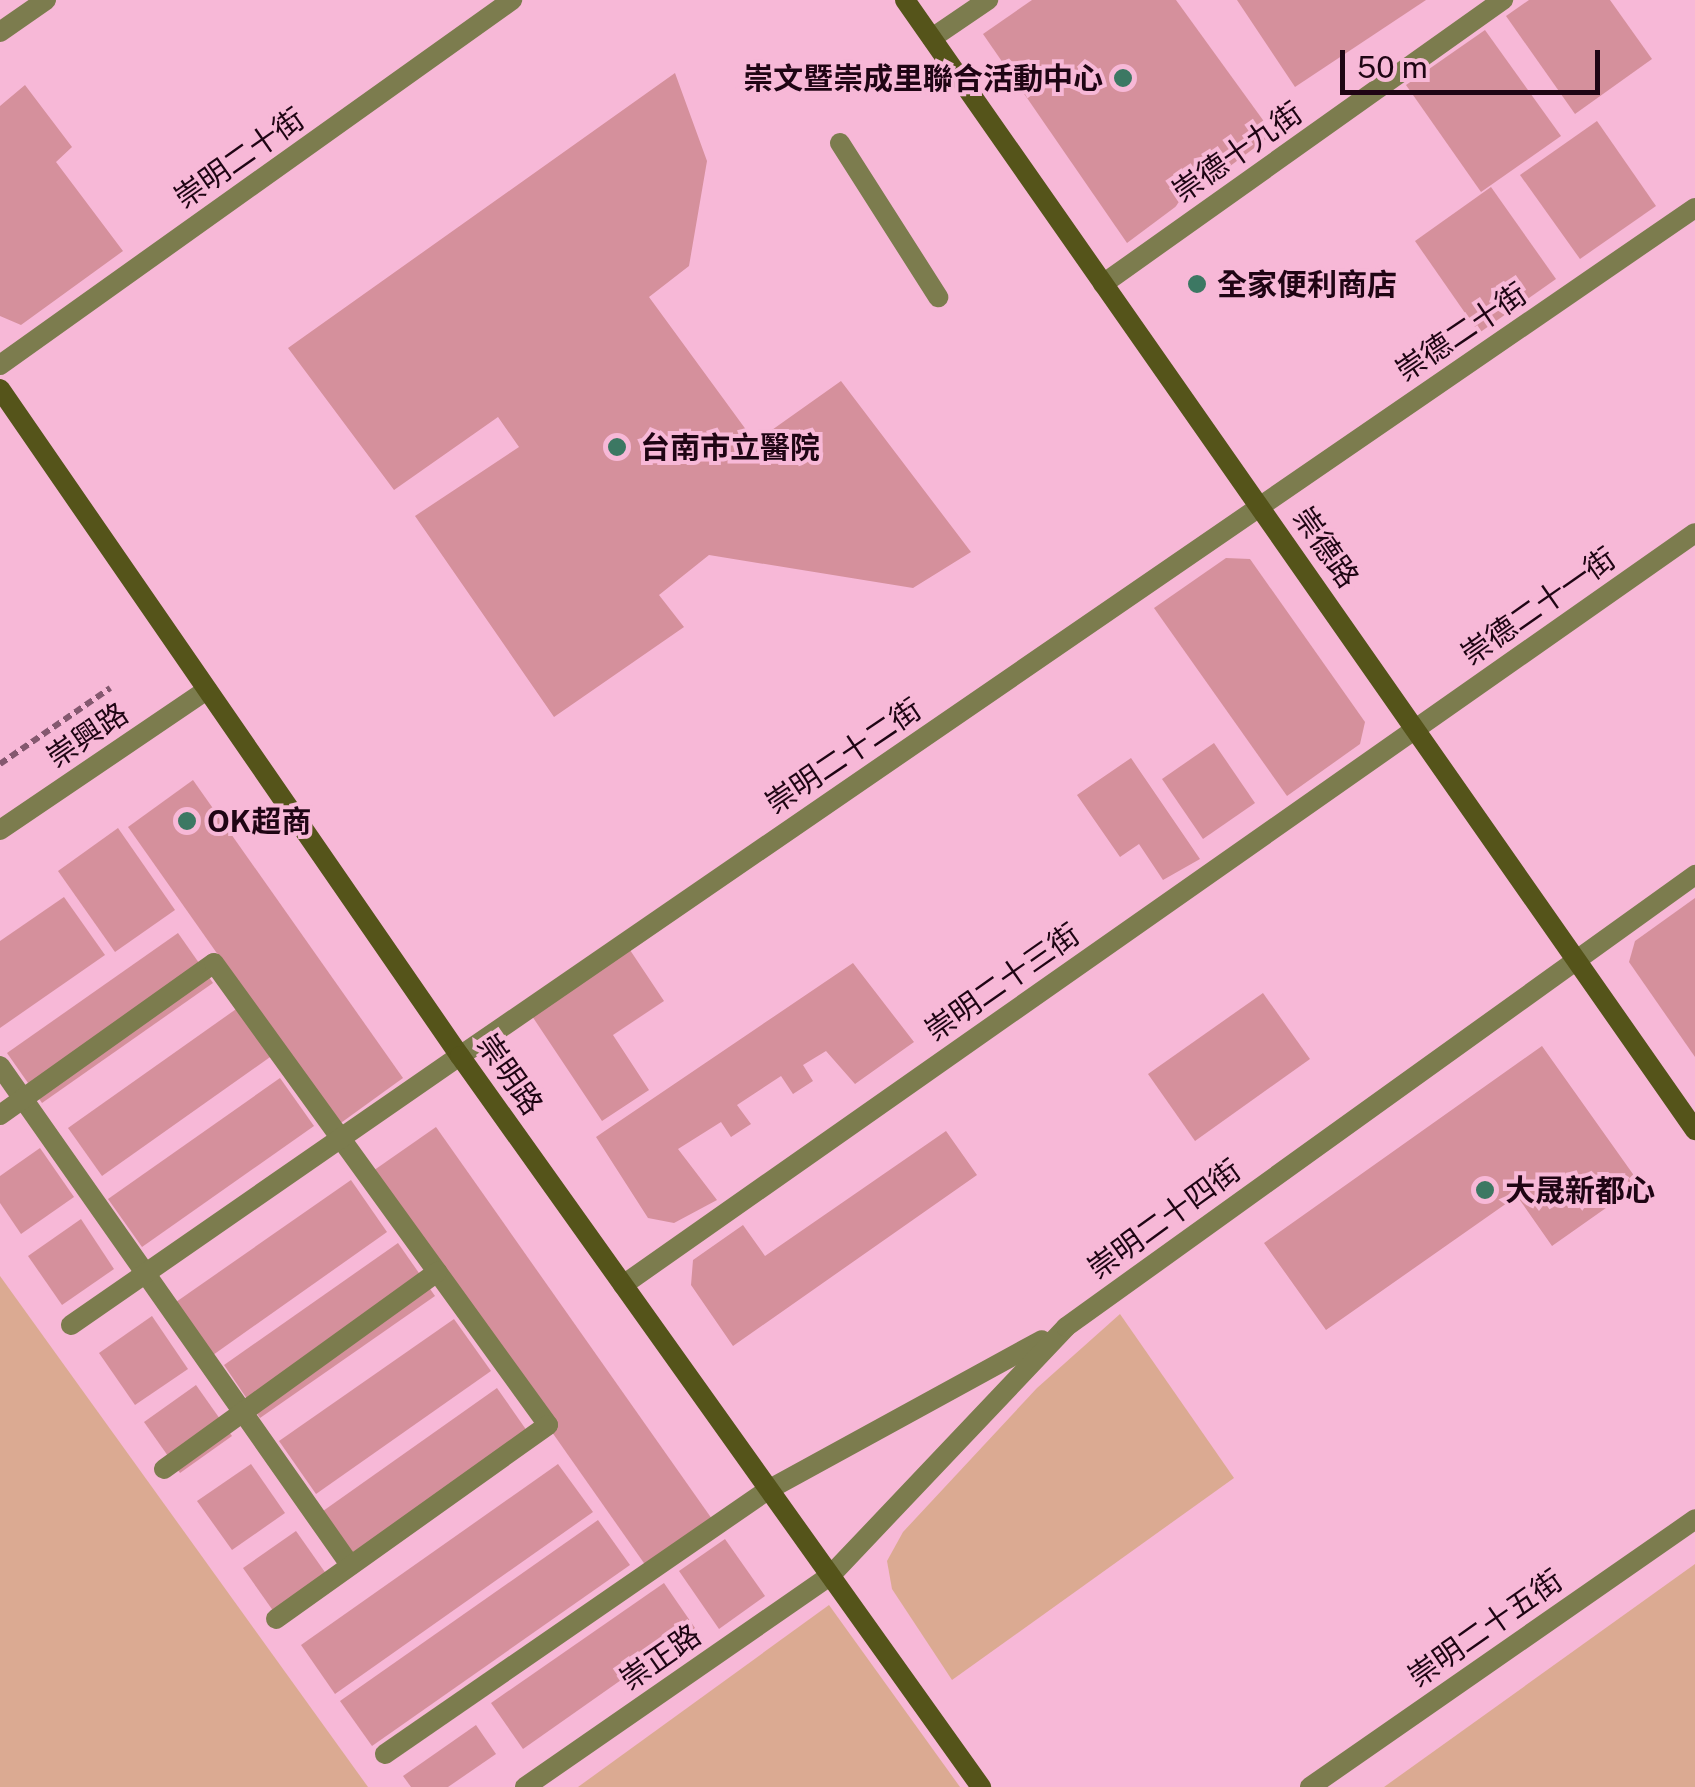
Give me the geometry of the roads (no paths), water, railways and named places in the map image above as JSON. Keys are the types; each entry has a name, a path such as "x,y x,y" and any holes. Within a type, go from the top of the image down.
{"street":[{"path":"0,32 46,0"},
{"name":"崇明二十街","path":"0,365 512,0"},
{"name":"崇德路","path":"905,0 1695,1130"},
{"path":"932,38 988,0"},
{"name":"崇德十九街","path":"1104,284 1503,0"},
{"path":"840,143 938,297"},
{"name":"崇德二十街","path":"1260,505 1695,208"},
{"name":"崇明路","path":"0,389 460,1056 981,1787"},
{"name":"崇明二十二街","path":"71,1326 1260,505"},
{"name":"崇德二十一街","path":"1415,729 1695,533"},
{"name":"崇興路","path":"0,830 207,690"},
{"name":"崇明二十三街","path":"624,1285 1415,729"},
{"name":"崇明二十四街","path":"830,1576 1066,1327 1695,875"},
{"path":"0,1115 214,963 548,1425 276,1619"},
{"path":"0,1066 240,1414 350,1565"},
{"path":"164,1469 437,1272"},
{"path":"385,1754 768,1490 1066,1327"},
{"name":"崇明二十五街","path":"1310,1787 1695,1519"},
{"name":"崇正路","path":"525,1787 830,1576"}],"place":[{"name":"崇文暨崇成里聯合活動中心","path":"1123,78"},
{"name":"全家便利商店","path":"1197,284"},
{"name":"台南市立醫院","path":"617,447"},
{"name":"OK超商","path":"187,821"},
{"name":"大晟新都心","path":"1485,1190"}]}
